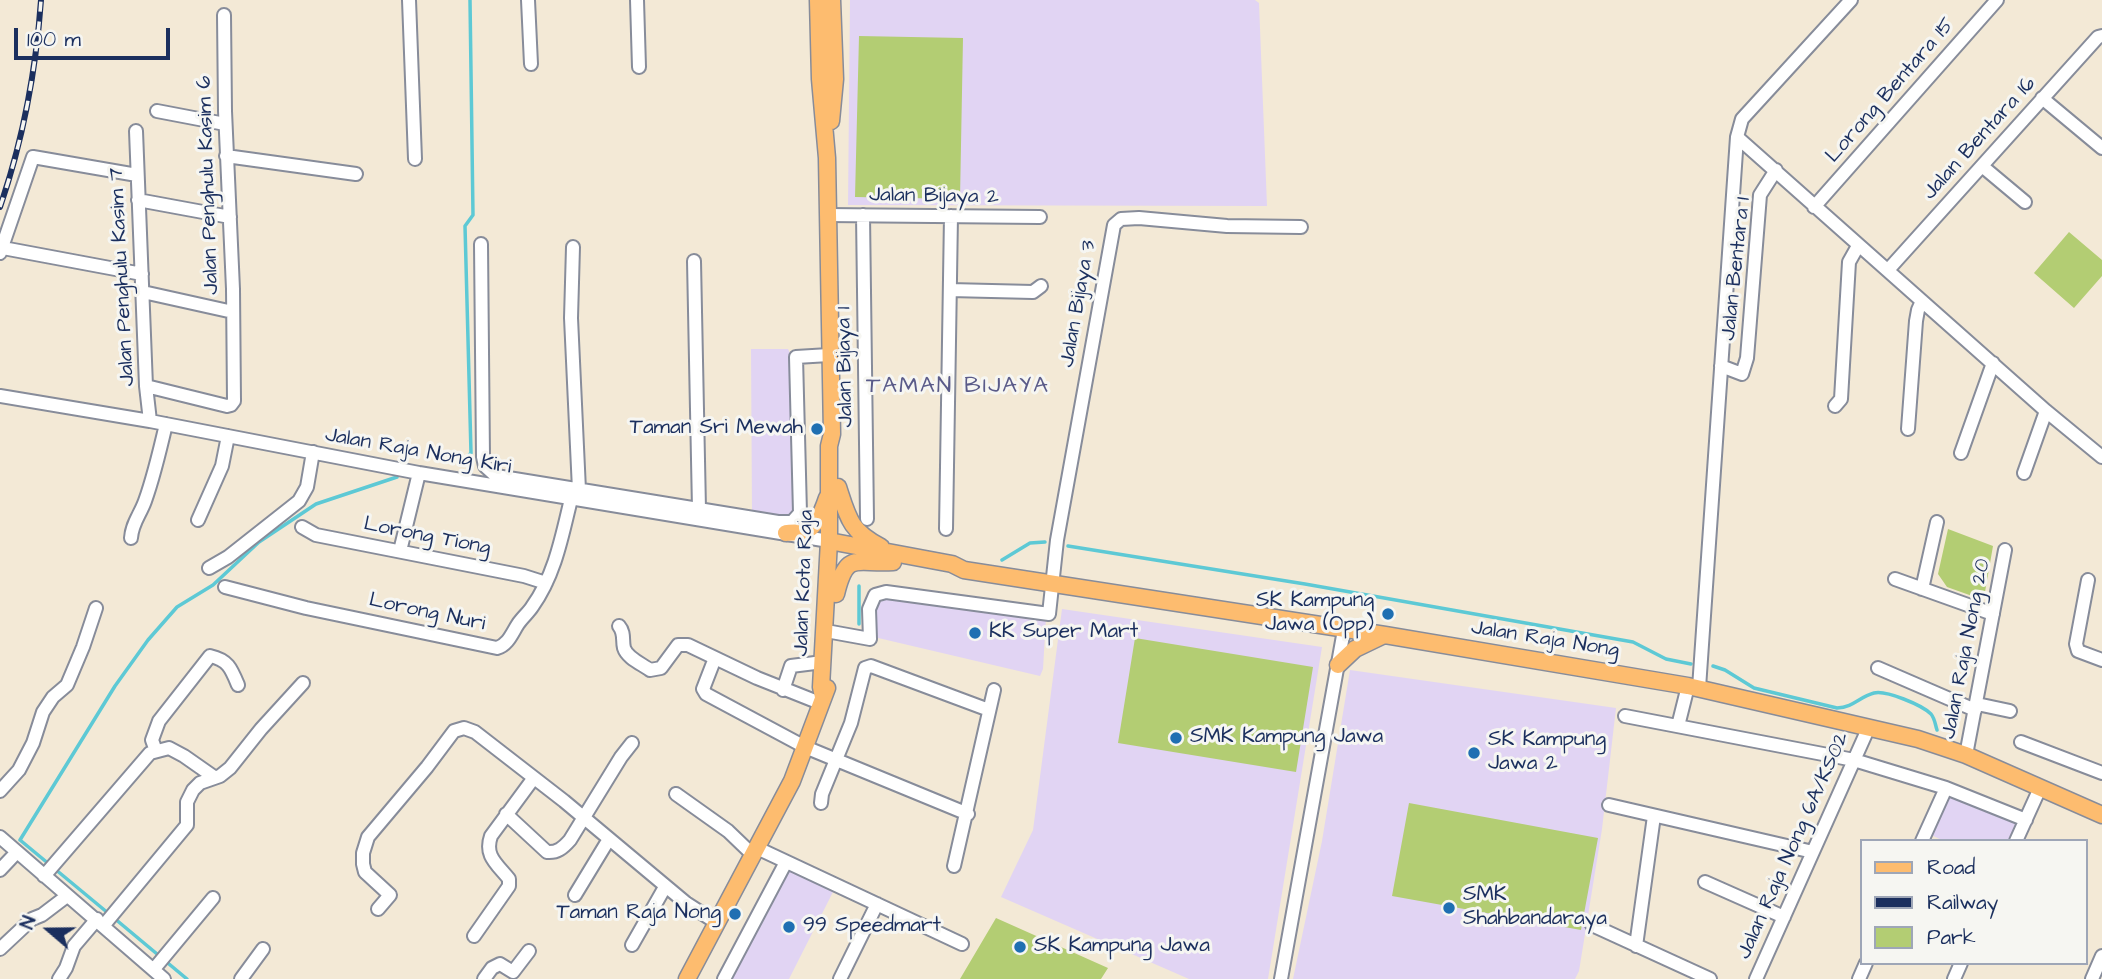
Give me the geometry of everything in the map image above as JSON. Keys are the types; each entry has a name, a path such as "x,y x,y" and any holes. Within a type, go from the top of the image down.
{"main road":[{"name":"Jalan Kota Raja","path":"687,979 792,781 821,700 823,662 830,632 834,490 829,446 832,434 827,158 820,79 818,0"},
{"name":"Jalan Kota Raja","path":"827,158 835,79 832,0"},
{"path":"786,533 804,532 814,524 834,490"},
{"path":"834,490 858,533 893,558"},
{"name":"Jalan Raja Nong","path":"833,546 950,573 964,570 1385,635 1694,687 1919,739 1966,755 2102,815"},
{"path":"833,546 836,594"},
{"path":"821,700 827,688 830,632 836,594 844,569 861,561 893,558"},
{"path":"1338,665 1355,649 1385,635"}],"street":[{"path":"409,0 415,159"},
{"path":"528,0 531,64"},
{"path":"638,0 639,67"},
{"path":"1678,726 1694,687 1737,137 1742,119 1851,0"},
{"name":"Lorong Bentara 15","path":"1814,207 1997,0"},
{"name":"Jalan Penghulu Kasim 6","path":"146,386 227,405 234,401 224,15"},
{"name":"Jalan Bentara 16","path":"1888,270 2098,37 2102,36"},
{"path":"2042,99 2102,148"},
{"path":"157,111 225,124"},
{"name":"Jalan Penghulu Kasim 7","path":"135,131 146,386 150,421"},
{"path":"1737,137 2046,411 2102,457"},
{"path":"226,156 356,174"},
{"path":"137,175 33,157 2,250 142,274"},
{"path":"1982,166 2025,202"},
{"name":"Jalan Bentara 1","path":"1721,366 1742,374 1747,358 1760,195 1776,170"},
{"path":"138,200 230,217"},
{"name":"Jalan Bijaya 2","path":"827,215 1040,217"},
{"name":"Jalan Bijaya 1","path":"863,215 867,519"},
{"path":"946,529 951,216"},
{"name":"Jalan Bijaya 3","path":"1051,584 1112,230 1116,221 1139,218 1227,226 1301,227"},
{"path":"481,244 485,466 500,477 575,494 792,522 800,513 796,357 830,355"},
{"path":"1835,406 1841,399 1849,262 1858,246"},
{"name":"Lorong Nuri","path":"225,587 306,608 497,648 502,646 532,608 546,583 575,494 571,318 573,247"},
{"path":"694,261 699,509"},
{"path":"950,290 1033,292 1041,286"},
{"path":"143,292 233,312"},
{"path":"1908,429 1916,321 1922,301"},
{"path":"1961,453 1993,363"},
{"name":"Jalan Raja Nong Kiri","path":"0,396 150,421 419,473 575,494 786,533 833,546"},
{"path":"2024,473 2046,411"},
{"path":"131,538 135,519 155,472 166,424"},
{"path":"198,520 222,466 228,436"},
{"path":"209,568 228,557 299,501 307,487 313,453"},
{"path":"400,551 419,473"},
{"path":"1922,589 1937,522"},
{"name":"Lorong Tiong","path":"302,527 316,535 524,576 546,583"},
{"path":"764,531 770,535 833,546"},
{"name":"Jalan Raja Nong 20","path":"1966,755 2005,550"},
{"path":"1895,579 1993,614"},
{"path":"2088,580 2077,651 2102,660"},
{"path":"830,632 870,639 869,609 875,595 887,592 1049,614 1051,584"},
{"path":"0,791 19,770 52,697 67,685 96,608"},
{"path":"619,626 628,654 650,670 661,668 678,645 688,645 783,690 821,700"},
{"path":"1281,979 1345,630"},
{"path":"156,751 152,740 159,721 210,656 222,659 231,669 238,685"},
{"path":"715,658 704,682 703,689 706,694 805,747 968,814"},
{"path":"783,690 791,666 823,662"},
{"path":"821,803 822,794 850,723 865,668 871,666 989,710"},
{"path":"1878,668 1976,707 2010,711"},
{"path":"59,979 74,946 100,922 187,825 187,802 193,790 200,783 220,776 230,768 303,683"},
{"path":"954,866 968,814 994,690"},
{"path":"1625,716 1854,760 1946,788 2026,820"},
{"path":"378,909 390,895 365,872 363,853 369,837 453,731 464,728 475,732 564,801 665,887 717,923"},
{"name":"Jalan Raja Nong 6A/KS02","path":"1756,979 1868,729"},
{"path":"506,814 547,852 553,853 561,849 570,840 632,743"},
{"path":"2021,743 2102,773"},
{"path":"50,869 150,753 169,748 214,778"},
{"path":"474,936 509,886 509,878 489,854 487,846 506,814 533,779"},
{"path":"1923,839 1946,788"},
{"path":"2017,839 2040,788"},
{"path":"676,793 755,852 786,862 962,944"},
{"path":"1609,805 1813,852"},
{"path":"1636,946 1654,816"},
{"path":"1,838 14,851 50,869 67,896 159,962 164,979"},
{"path":"575,895 609,839"},
{"path":"0,870 14,851"},
{"path":"724,979 786,862"},
{"path":"1704,882 1784,917"},
{"path":"632,945 665,887"},
{"path":"0,949 32,919 42,915 67,896"},
{"path":"159,962 213,898"},
{"path":"840,979 877,904"},
{"path":"1592,925 1710,979"},
{"path":"241,979 263,949"},
{"path":"484,979 492,968 500,964 513,972 528,951"},
{"path":"2092,979 2102,956"}],"shaded area":[{"path":"850,0 1255,0 1259,3 1267,206 848,205"},
{"path":"751,349 788,349 792,357 796,511 790,518 752,515"},
{"path":"886,596 1046,617 1043,669 1040,676 874,637 874,609"},
{"name":"SMK Kampung Jawa","path":"1062,609 1322,647 1268,979 1189,979 1001,897 1033,830"},
{"path":"1350,670 1616,708 1602,829 1579,971 1575,979 1293,979 1322,841"},
{"path":"1947,793 2020,822 2013,839 1940,839 1929,834"},
{"path":"788,867 835,888 789,979 728,979"}],"green space":[{"path":"859,36 963,38 960,199 855,197"},
{"path":"2069,232 2102,260 2102,276 2074,308 2034,273"},
{"path":"1948,529 1993,546 1985,592 1975,597 1947,587 1938,574"},
{"path":"1135,638 1313,667 1296,772 1118,743"},
{"path":"1409,803 1598,838 1581,930 1392,896"},
{"name":"SK Kampung Jawa","path":"996,918 1108,968 1101,979 960,979"}],"waterway":[{"path":"466,458 471,453 465,226 473,215 470,0"},
{"path":"436,455 443,455"},
{"path":"20,840 115,686 148,640 177,607 213,585 259,542 316,504 397,477"},
{"path":"1002,560 1030,543 1045,542"},
{"path":"1068,546 1305,584 1633,642 1666,659 1691,664"},
{"path":"859,586 859,624"},
{"path":"1713,666 1725,670 1754,688 1837,708 1848,706 1874,693 1895,696 1920,706 1931,714 1937,730"},
{"path":"20,840 108,913"},
{"path":"114,918 187,979"}],"railway":[{"path":"0,207 27,105 41,0"}],"place":[{"name":"Taman Sri Mewah","path":"817,429"},
{"name":"SK Kampung Jawa (Opp)","path":"1388,614"},
{"name":"KK Super Mart","path":"975,633"},
{"name":"SMK Kampung Jawa","path":"1176,738"},
{"name":"SK Kampung Jawa 2","path":"1474,753"},
{"name":"SMK Shahbandaraya","path":"1449,908"},
{"name":"Taman Raja Nong","path":"735,914"},
{"name":"99 Speedmart","path":"789,927"},
{"name":"SK Kampung Jawa","path":"1020,947"}],"district":[{"name":"TAMAN BIJAYA","path":"958,387"}]}
